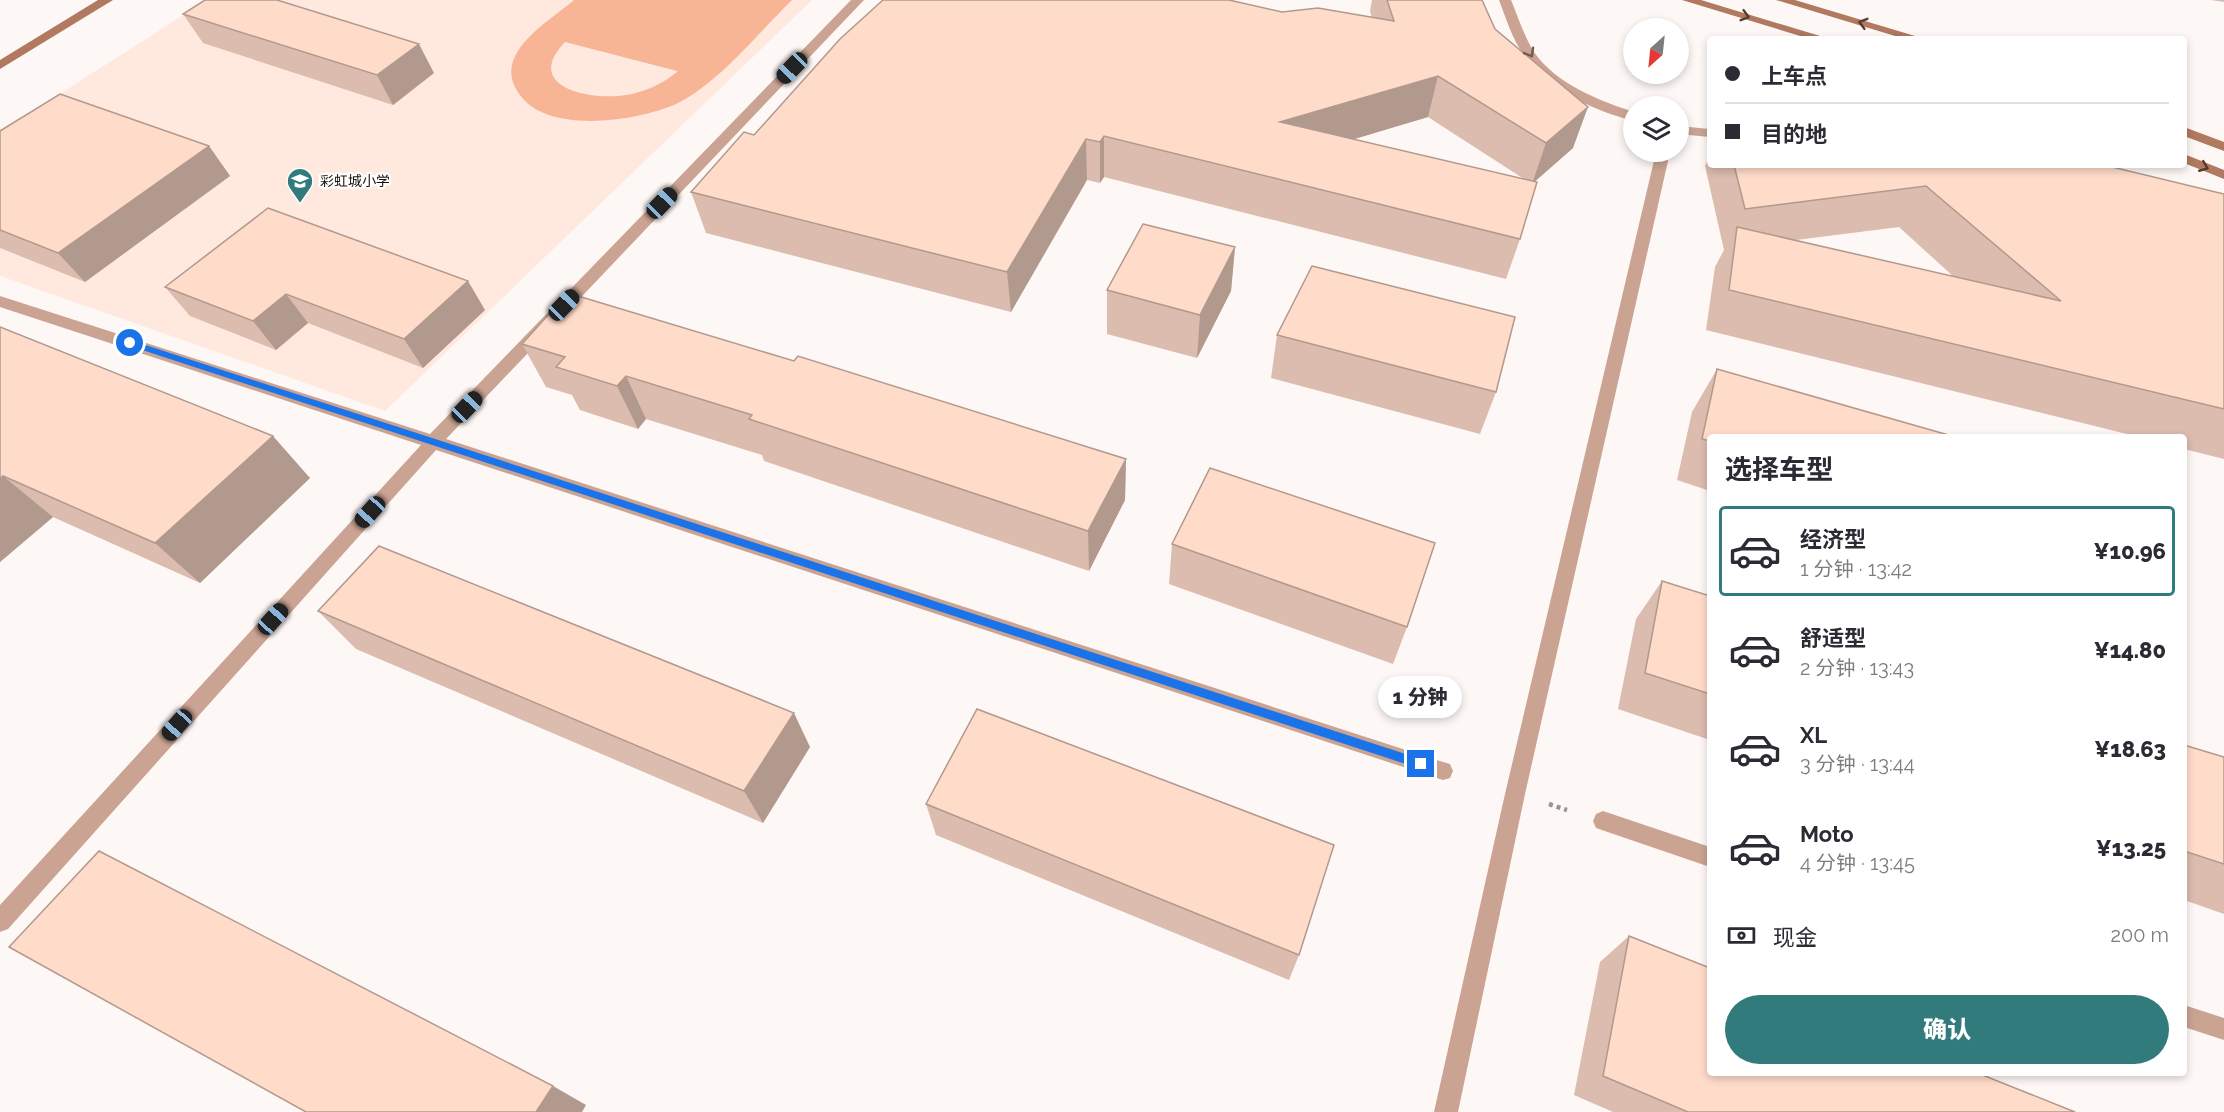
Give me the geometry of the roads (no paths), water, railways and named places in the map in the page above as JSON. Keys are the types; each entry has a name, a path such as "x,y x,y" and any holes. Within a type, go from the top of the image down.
{"main road":[{"path":"0,65 106,0"},
{"path":"1688,0 1814,36"},
{"path":"1782,0 1908,36"},
{"path":"2187,132 2224,147"},
{"path":"2187,159 2224,175"}],"street":[{"path":"0,921 434,441 858,0"},
{"path":"1505,0 1532,58 1565,87 1623,114"},
{"path":"1689,131 1707,133"},
{"path":"1446,1112 1513,806 1661,162"},
{"path":"0,301 1443,771"},
{"path":"1603,821 1707,856"},
{"path":"2187,1017 2224,1029"}],"place":[{"name":"彩虹城小学","path":"300,204"}]}
